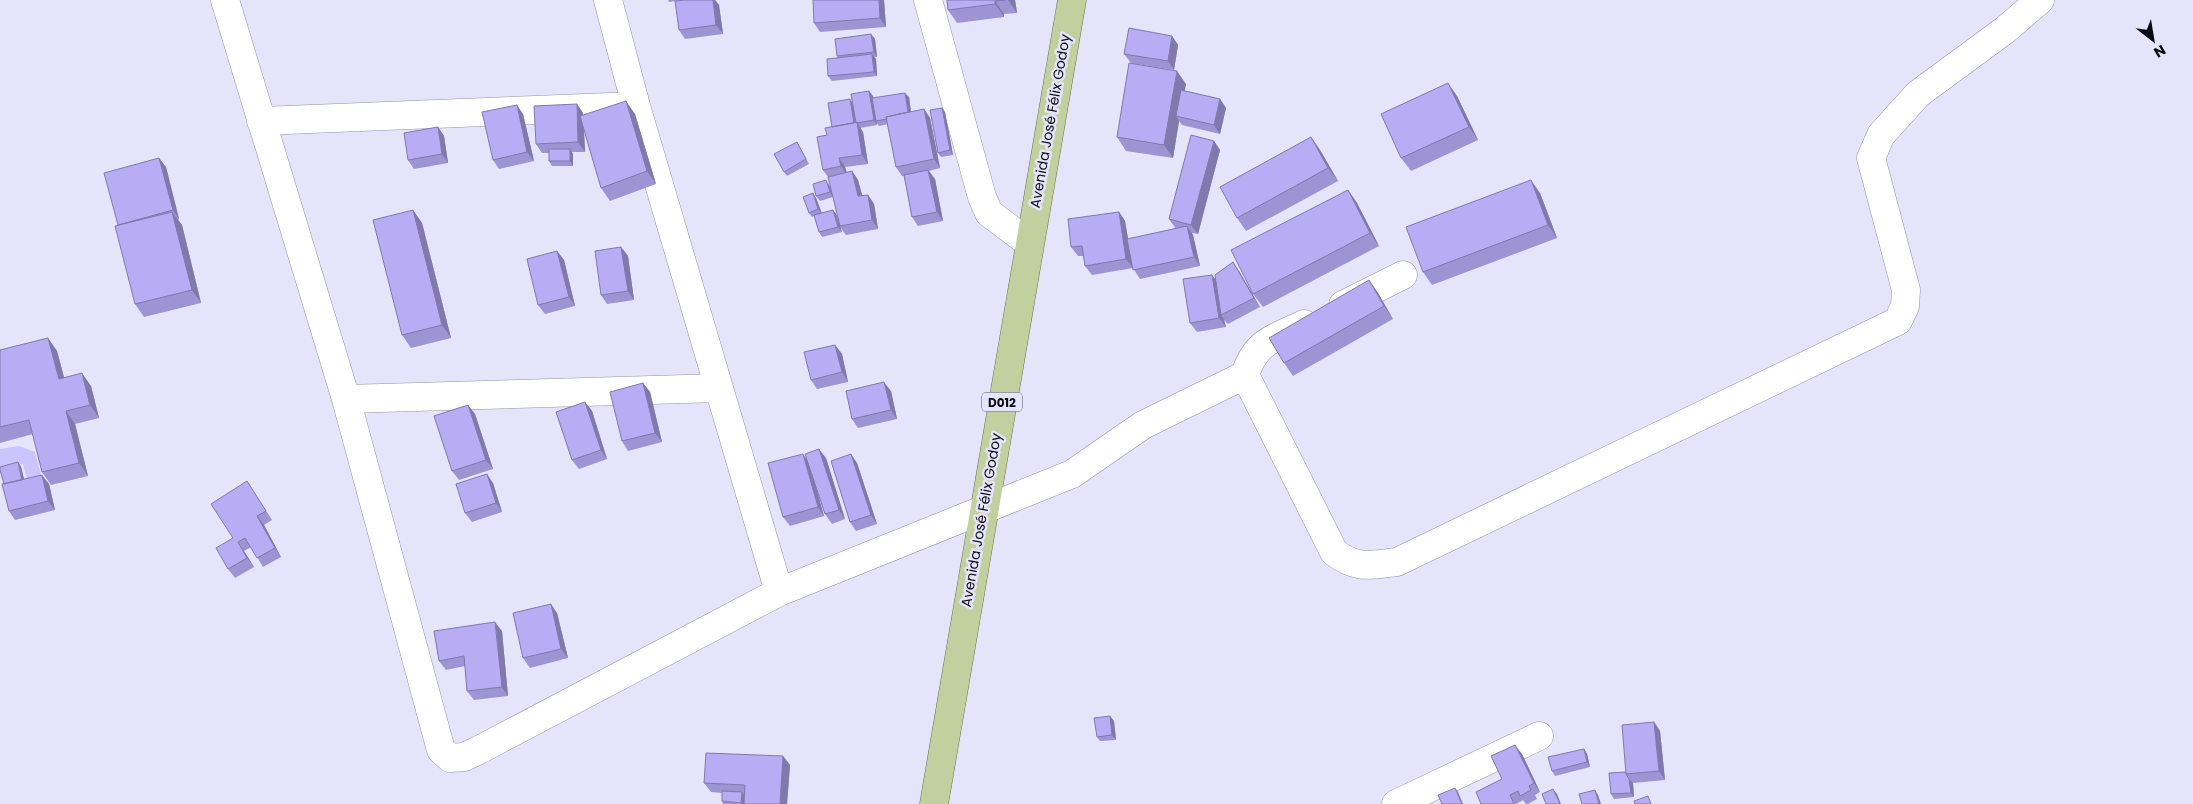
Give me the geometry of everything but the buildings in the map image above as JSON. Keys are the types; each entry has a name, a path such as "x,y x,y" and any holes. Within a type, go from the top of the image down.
{"main road":[{"name":"Avenida José Félix Godoy","path":"934,804 1072,0"}],"street":[{"path":"225,0 346,399 441,750 450,758 464,757 479,750 779,592 1072,474 1143,425 1245,375"},
{"path":"608,0 636,106 779,592"},
{"path":"928,0 982,198 989,213 1029,243"},
{"path":"1403,275 1261,345 1250,358 1245,375 1334,552 1347,562 1362,566 1397,562 1898,321 1905,306 1906,290 1871,158 1881,136 1918,94 2005,30 2040,0"},
{"path":"261,121 636,106"},
{"path":"346,399 719,388"},
{"path":"1396,804 1539,736"}],"shaded area":[{"path":"19,446 35,452 42,479 28,483 23,464 0,469 0,449"}]}
